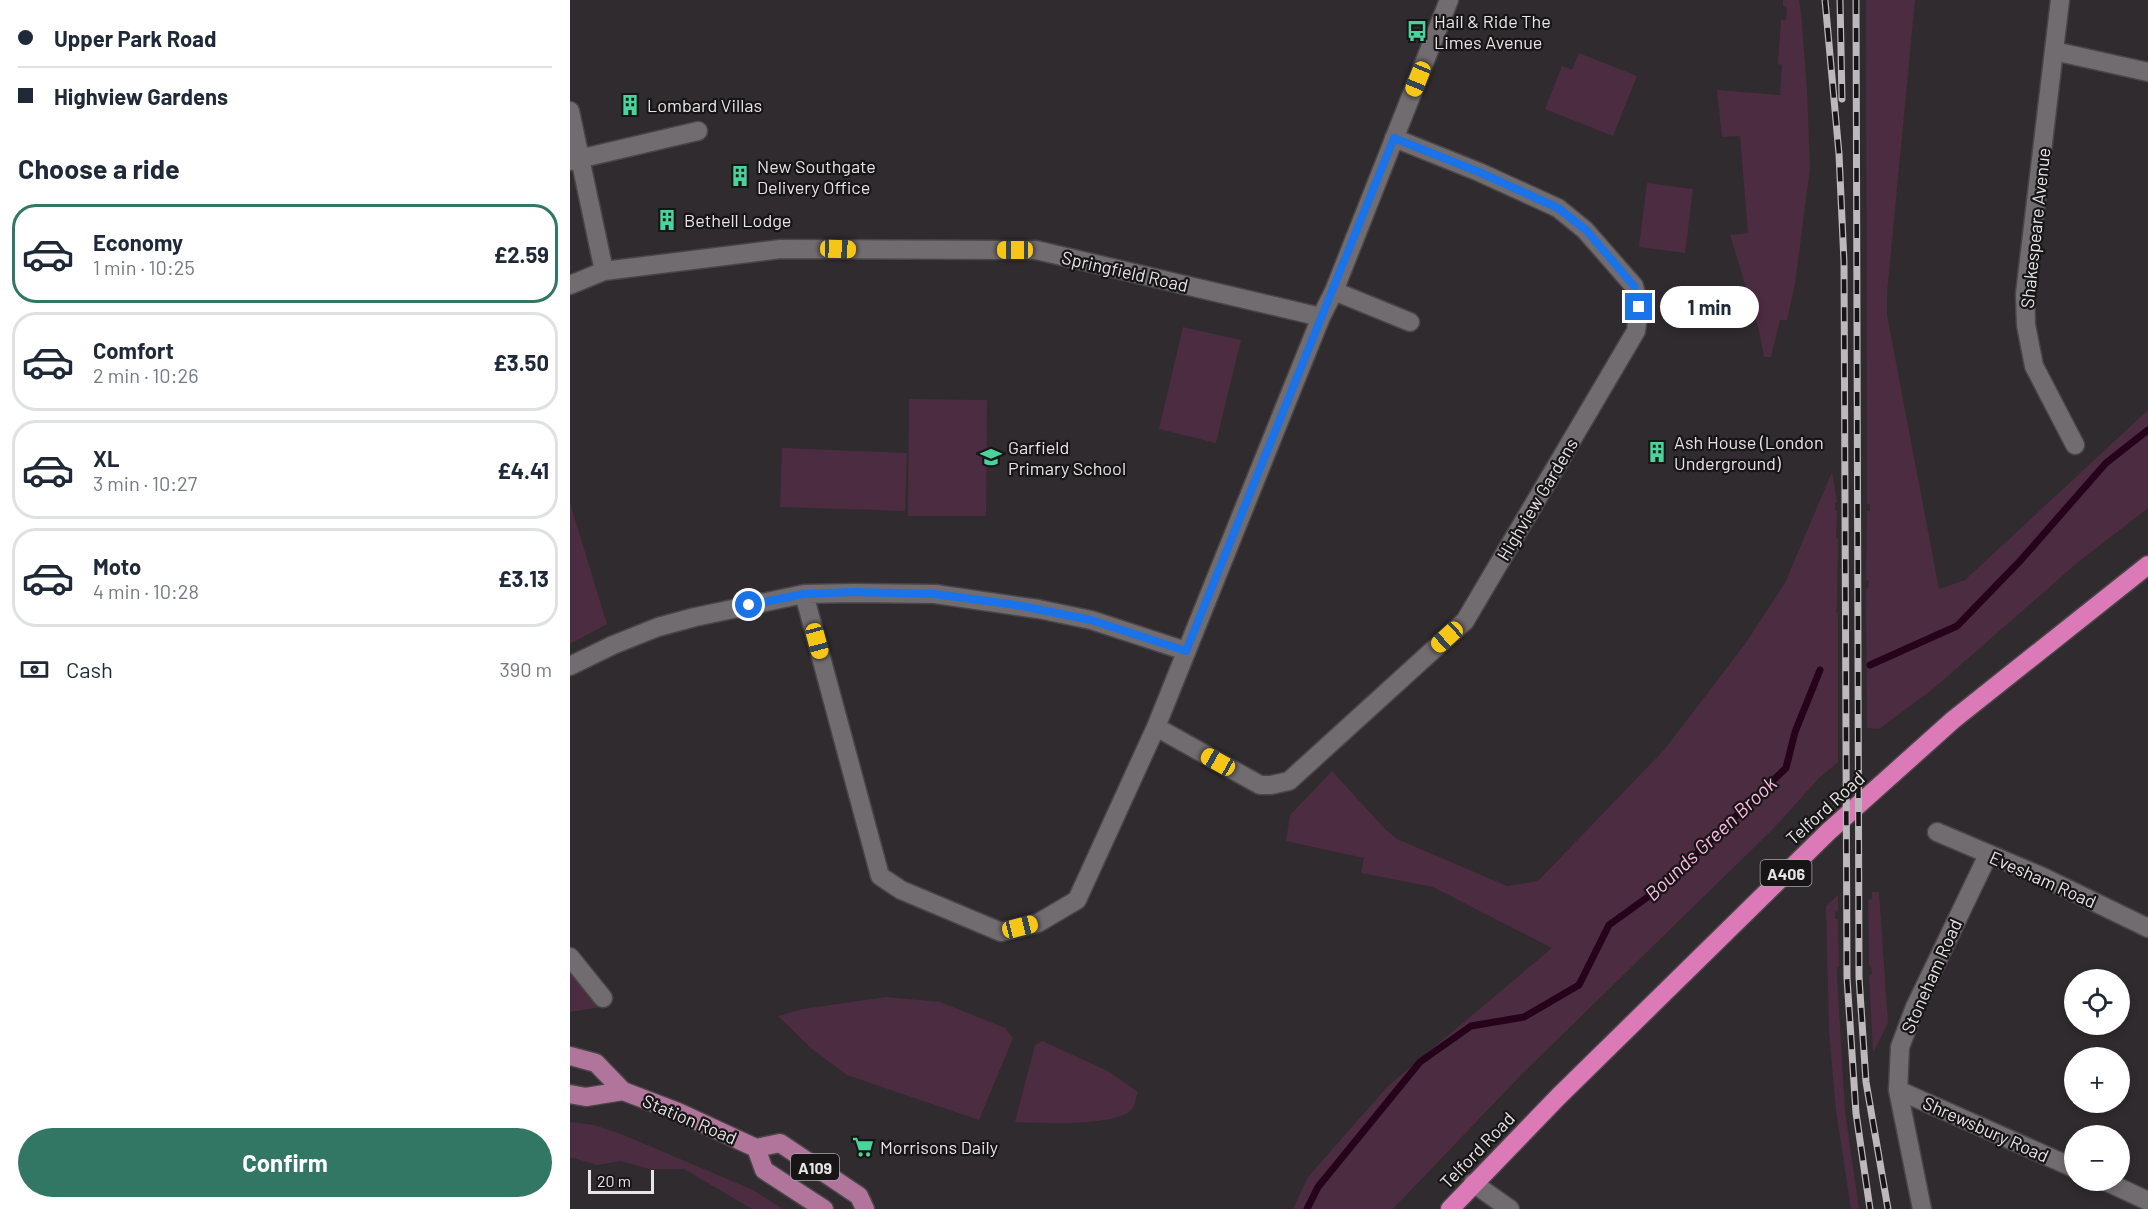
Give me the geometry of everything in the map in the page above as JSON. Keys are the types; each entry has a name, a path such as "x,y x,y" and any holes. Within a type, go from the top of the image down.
{"highway":[{"name":"Telford Road","path":"1450,1209 1568,1087 1828,832 1953,720 2148,565"}],"main road":[{"name":"Station Road","path":"570,1056 596,1062 623,1091 678,1112 756,1148 780,1143 859,1196 865,1209"},
{"name":"Station Road","path":"570,1094 586,1097 623,1091"},
{"name":"Station Road","path":"756,1148 764,1170 824,1209"}],"street":[{"path":"804,594 880,876 901,890 1001,932 1038,923 1077,900 1156,727 1321,317 1334,291 1449,0"},
{"name":"Shakespeare Avenue","path":"2060,0 2025,294 2026,325 2034,366 2075,445"},
{"path":"2055,51 2148,72"},
{"path":"570,111 575,159 604,271"},
{"path":"575,159 698,131"},
{"name":"Highview Gardens","path":"1156,727 1260,785 1289,781 1464,621 1636,331 1639,307 1634,286 1586,230 1558,208 1479,172 1394,138"},
{"name":"Springfield Road","path":"570,285 604,271 781,249 1036,250 1321,317"},
{"path":"1334,291 1410,322"},
{"path":"570,666 658,627 695,617 804,594 855,592 935,594 994,602 1091,620 1186,651"},
{"name":"Evesham Road","path":"1937,832 2043,877 2148,928"},
{"name":"Stoneham Road","path":"1922,1209 1898,1090 1900,1047 1915,1007 1988,855"},
{"path":"570,957 603,998"},
{"name":"Shrewsbury Road","path":"1898,1090 2064,1164"},
{"path":"1473,1183 1510,1209"},
{"path":"2127,1191 2148,1201"}],"shaded area":[{"path":"1783,0 1799,0 1801,12 1810,168 1795,284 1787,320 1780,320 1771,357 1764,357 1759,330 1730,235 1748,233 1740,136 1722,137 1717,90 1780,95 1782,65 1778,64 1781,20 1786,20 1787,7 1783,6"},
{"path":"1866,0 1915,0 1887,293 1887,315 1939,589 1965,580 2148,410 2148,508 2077,563 1933,689 1879,729 1867,728 1866,589 1869,581 1866,580 1867,511 1870,511 1870,504 1867,504"},
{"path":"1579,53 1637,76 1613,136 1545,109 1562,66 1572,70"},
{"path":"1647,183 1693,189 1685,253 1639,247"},
{"path":"1183,327 1241,340 1216,443 1159,429"},
{"path":"909,399 987,400 986,516 908,516"},
{"path":"782,448 907,453 905,511 780,507"},
{"path":"1832,472 1837,502 1835,510 1837,511 1836,538 1838,539 1836,612 1838,613 1838,762 1820,777 1774,828 1521,1075 1393,1209 1293,1209 1308,1177 1388,1086 1552,948 1433,887 1361,873 1364,858 1286,841 1290,815 1332,771 1397,839 1507,886 1538,881 1664,750 1745,644 1785,583"},
{"path":"570,503 607,624 570,644"},
{"path":"1872,892 1879,892 1888,1023 1873,1053 1868,900 1872,899"},
{"path":"1838,895 1838,911 1835,912 1835,919 1838,919 1839,967 1837,967 1837,976 1845,1111 1859,1209 1851,1209 1836,1111 1829,1031 1826,906"},
{"path":"570,968 601,1007 570,1012"},
{"path":"886,997 940,1002 1005,1028 1013,1038 979,1120 847,1075 812,1049 778,1016 803,1009"},
{"path":"1042,1041 1108,1071 1138,1092 1131,1110 1110,1119 1094,1122 1015,1122 1035,1045"},
{"path":"570,1122 594,1125 626,1136 753,1190 783,1209 752,1209 684,1169 649,1169 621,1161 597,1165 570,1157"}],"waterway":[{"name":"Bounds Green Brook","path":"1870,665 1957,626 2020,561 2106,463 2148,430"},
{"name":"Bounds Green Brook","path":"1307,1209 1318,1187 1420,1062 1471,1026 1524,1017 1579,985 1609,925 1663,886 1786,768 1795,732 1820,670"}],"railway":[{"path":"1825,0 1839,154 1844,262 1847,978 1856,1113 1870,1209"},
{"path":"1840,0 1842,99"},
{"path":"1856,0 1859,977 1866,1082 1888,1209"}],"place":[{"name":"Hail & Ride The Limes Avenue","path":"1417,31"},
{"name":"Lombard Villas","path":"630,105"},
{"name":"New Southgate Delivery Office","path":"740,176"},
{"name":"Bethell Lodge","path":"667,220"},
{"name":"Ash House (London Underground)","path":"1657,452"},
{"name":"Garfield Primary School","path":"991,457"},
{"name":"Morrisons Daily","path":"863,1147"}],"route":[{"path":"749,605 804,594 855,592 935,594 1016,605 1091,620 1186,651 1321,317 1334,291 1394,138 1479,172 1558,208 1586,230 1634,286 1639,307"}]}
